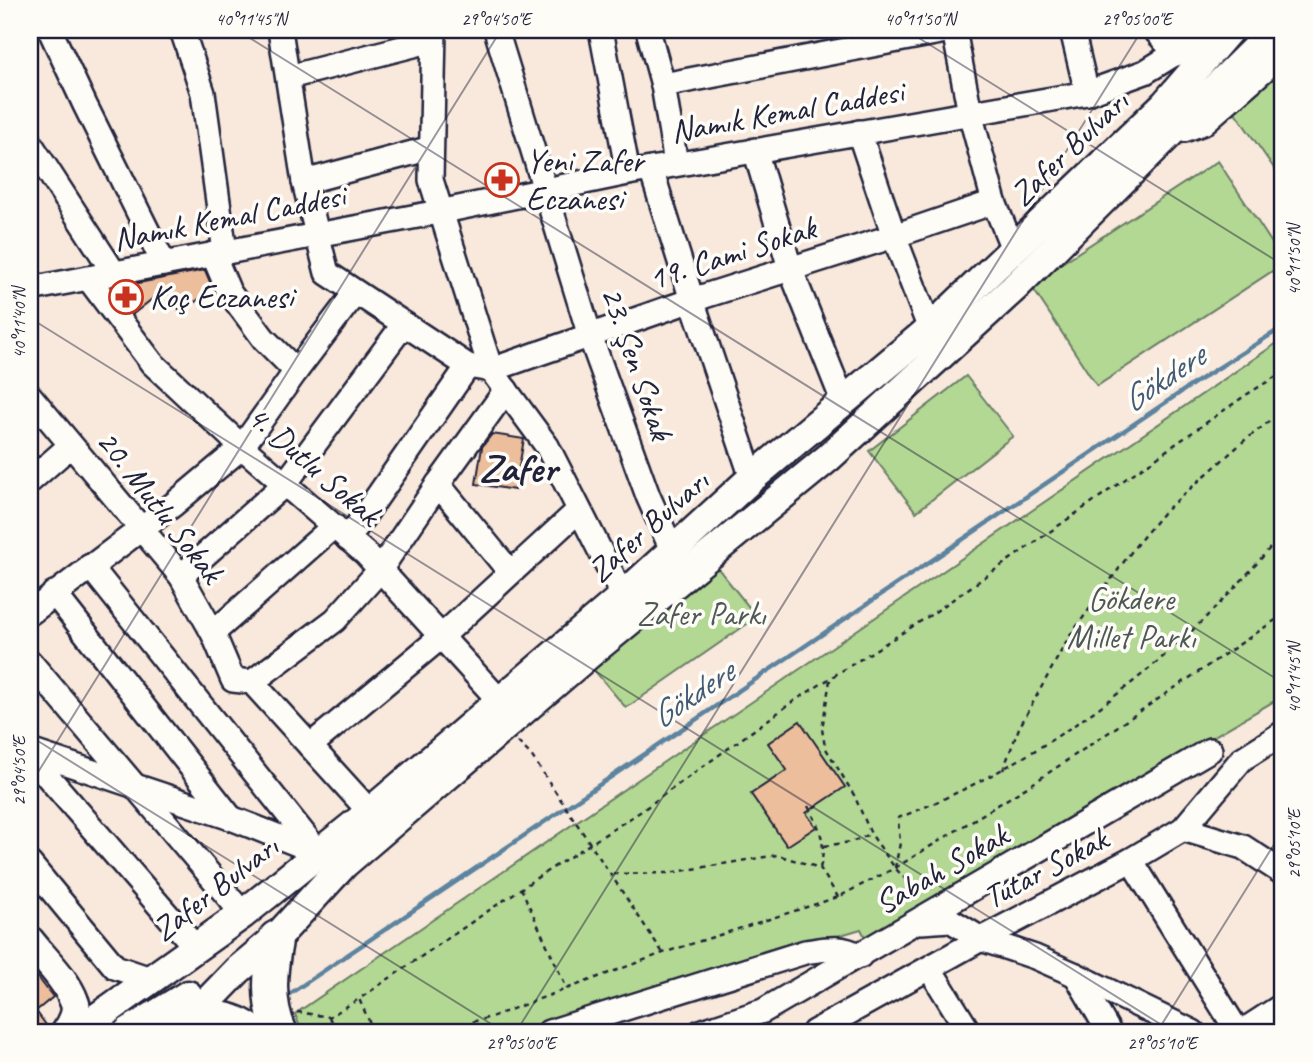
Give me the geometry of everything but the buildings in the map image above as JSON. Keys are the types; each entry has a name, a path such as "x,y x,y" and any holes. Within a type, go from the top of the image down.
{"highway":[{"path":"181,1025 224,1019 270,1030 269,976 274,947"}],"main road":[{"name":"Zafer Bulvarı","path":"128,1032 215,978 237,970 274,947 344,864 589,654 828,458 1014,288 1177,115 1229,30"},
{"name":"Zafer Bulvarı","path":"77,1032 243,914 370,811 623,596 752,478 930,329 1013,249 1177,115 1274,30"},
{"path":"30,941 76,1003 74,1022 66,1032"},
{"name":"Zafer Bulvarı","path":"160,1032 209,999 237,970"},
{"path":"1246,1032 1283,1008"}],"street":[{"path":"50,30 164,264"},
{"path":"180,30 203,93 219,253 229,292 264,339 296,371"},
{"path":"281,30 304,182 327,273 404,324 480,368 506,390 547,446 623,596"},
{"name":"23. Şen Sokak","path":"496,30 590,336 648,496 673,552"},
{"path":"601,30 640,171 692,300 752,478"},
{"path":"648,30 663,85 676,164"},
{"path":"663,85 952,30 970,113 994,202 1013,249"},
{"path":"1072,30 1087,93"},
{"path":"1155,30 1176,54"},
{"name":"Namık Kemal Caddesi","path":"30,289 439,212 676,164 1087,93 1145,72 1213,30"},
{"path":"289,77 433,35 431,180 480,368"},
{"path":"1145,72 1152,88 1177,115 1184,130 1203,123 1283,53"},
{"path":"859,132 894,236 930,329"},
{"path":"30,143 114,273"},
{"path":"304,182 431,148"},
{"path":"755,150 790,268 843,401"},
{"name":"19. Cami Sokak","path":"480,368 590,336 994,202"},
{"name":"4. Dutlu Sokak","path":"88,278 152,363 380,570 499,700"},
{"path":"30,613 174,504 242,447 355,293"},
{"path":"181,576 285,484 404,324"},
{"path":"213,633 341,533 480,368"},
{"path":"252,682 335,620 380,570 506,390"},
{"name":"20. Mutlu Sokak","path":"30,396 181,576 213,633 233,680 252,682 370,811"},
{"path":"30,481 70,446"},
{"path":"438,484 510,572"},
{"path":"310,746 441,637 578,511"},
{"path":"90,566 318,852"},
{"path":"54,593 231,818"},
{"path":"30,662 243,914"},
{"name":"Tutar Sokak","path":"821,1031 981,939 1131,860 1183,829 1242,759 1283,733"},
{"name":"Sabah Sokak","path":"700,1032 763,1011 1210,750"},
{"path":"30,754 231,818 318,852"},
{"path":"30,754 196,948"},
{"path":"1183,829 1242,847 1283,873"},
{"path":"1131,860 1238,1032"},
{"path":"30,864 115,967 153,980"},
{"path":"926,917 950,920 981,939 1017,950 1076,975 1193,1032"},
{"path":"549,1032 805,952 838,947 860,956"},
{"path":"930,969 968,1032"},
{"path":"1076,975 1109,1032"}],"path":[{"path":"270,1030 296,1012 329,1017 359,999 521,888 640,812 794,701 929,616 1283,372"},
{"path":"1003,770 1018,728 1069,637 1137,544 1173,505 1245,440 1283,411"},
{"path":"895,868 900,843 898,818 949,798 1003,770 1122,689 1179,643 1252,570 1283,531"},
{"path":"433,1032 491,1017 663,953 838,897 895,868 1032,784 1283,615"},
{"path":"831,680 822,729 825,747 854,795 871,834 926,917"},
{"path":"531,755 663,953"},
{"path":"808,806 821,829 824,846 820,868"},
{"path":"824,846 851,842 871,834"},
{"path":"611,874 669,873 777,855 820,868 838,897"},
{"path":"521,888 567,989"},
{"path":"359,999 374,1032"},
{"path":"329,1017 335,1032"}],"green space":[{"path":"1283,36 1283,181 1223,95"},
{"path":"1218,161 1283,260 1283,264 1097,386 1030,284"},
{"name":"Gökdere Millet Parkı","path":"1283,339 1283,696 866,939 861,929 514,1032 302,1032 295,1014"},
{"path":"966,376 1013,436 916,512 869,451"},
{"name":"Zafer Parkı","path":"712,561 757,617 626,708 589,664"}],"waterway":[{"name":"Gökdere","path":"285,997 1196,382 1283,327"}],"place":[{"name":"Yeni Zafer Eczanesi","path":"502,180"},
{"name":"Koç Eczanesi","path":"126,297"}],"district":[{"name":"Zafer","path":"518,468"}]}
